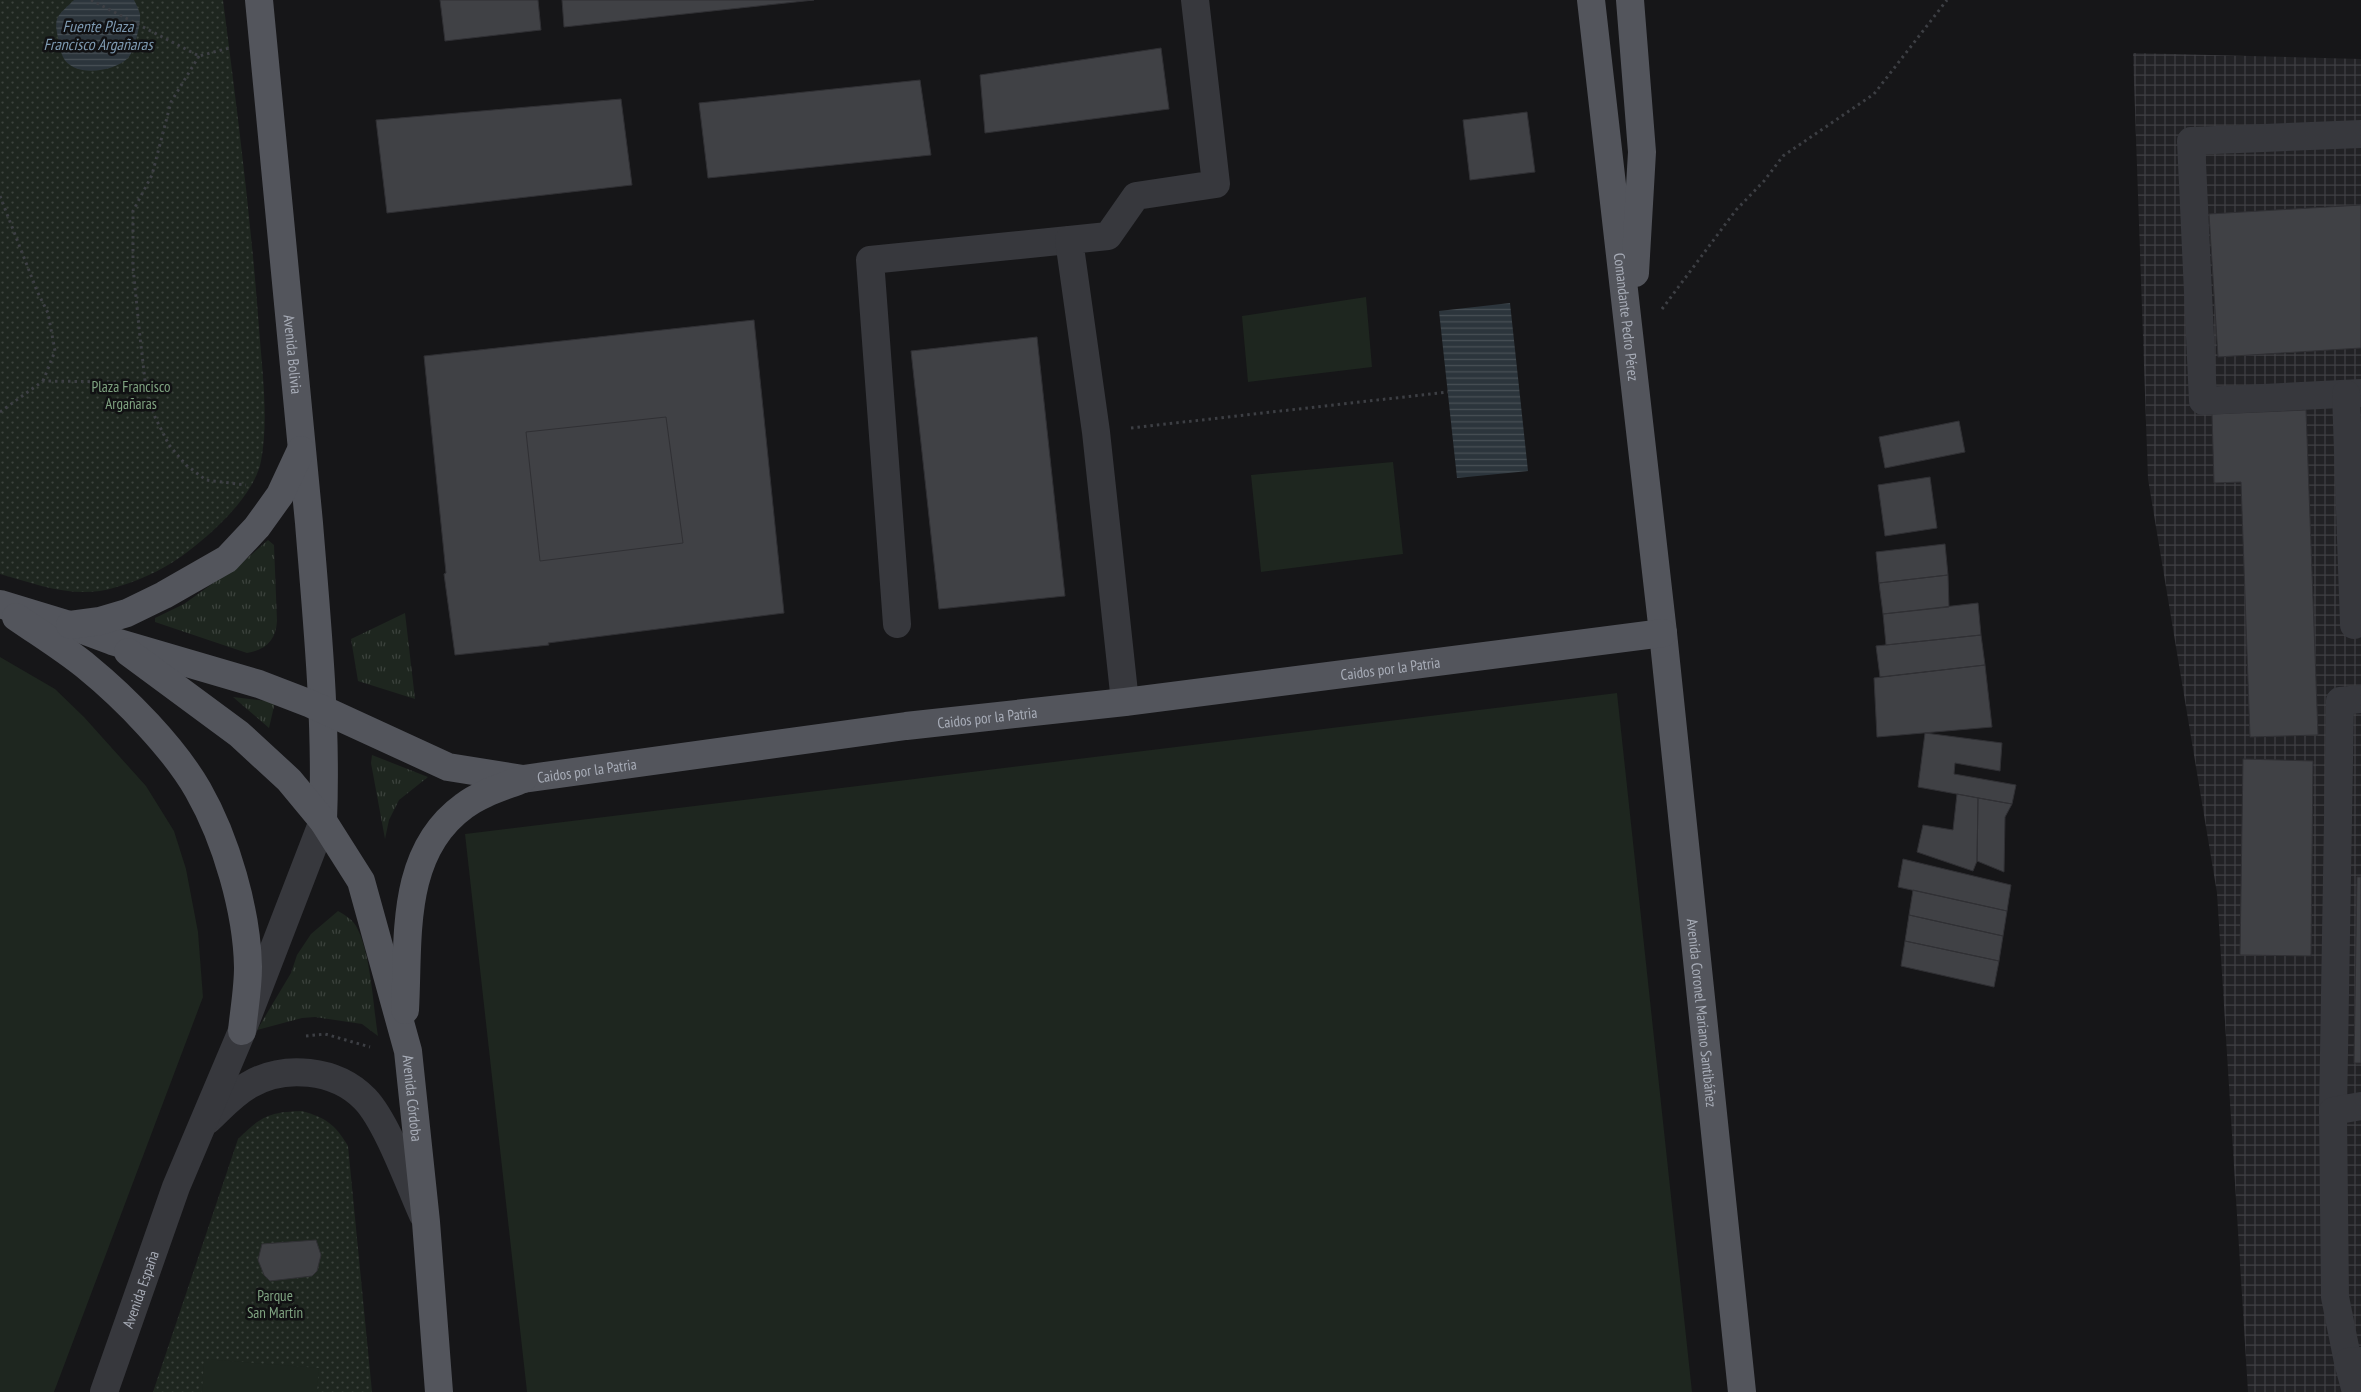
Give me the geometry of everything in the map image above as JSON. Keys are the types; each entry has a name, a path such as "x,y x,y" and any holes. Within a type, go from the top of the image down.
{"main road":[{"name":"Avenida Bolivia","path":"259,0 302,446 324,710 324,820"},
{"name":"Comandante Pedro Pérez","path":"1591,0 1664,633"},
{"path":"1630,0 1642,152 1631,350"},
{"path":"69,625 100,621 127,613 205,573 227,559 256,527 280,495 302,446"},
{"path":"0,606 69,625 112,641"},
{"path":"0,606 87,667 161,740 198,790 215,827 237,891 248,967 242,1032"},
{"name":"Caidos por la Patria","path":"112,641 259,684 324,710 448,767 523,779 906,726 1125,702 1664,633"},
{"name":"Avenida Coronel Mariano Santibáñez","path":"1664,633 1742,1392"},
{"name":"Avenida Córdoba","path":"112,641 239,734 288,780 324,820 361,881 404,1031 426,1222 439,1392"},
{"path":"404,1031 410,898 424,854 438,831 464,806 477,797 523,779"}],"street":[{"path":"896,624 870,260 1108,236 1136,196 1216,184 1195,0"},
{"path":"2354,625 2354,394 2203,401 2191,141 2361,134"},
{"path":"1070,240 1096,432 1125,702"},
{"path":"2356,1392 2355,1362 2334,1298 2333,1111 2340,701 2361,699"},
{"path":"176,1186 242,1032 324,820"},
{"path":"176,1186 206,1123 228,1101 248,1085 269,1076 299,1072 328,1076 347,1084 366,1099 383,1126 426,1222"},
{"path":"2333,1111 2361,1106"},
{"name":"Avenida España","path":"104,1392 176,1186"}],"path":[{"path":"91,0 199,56 263,40"},
{"path":"1631,350 1736,210 1764,182 1783,156 1874,94 1946,0"},
{"path":"199,56 171,102 152,175 133,211 133,267 146,389 154,417 169,445 186,465 206,480 243,484 280,495"},
{"path":"0,196 37,291 48,313 55,351 43,381 0,412"},
{"path":"43,381 118,382 146,389"},
{"path":"1096,432 1448,392"}],"shaded area":[{"path":"2133,53 2361,59 2361,1392 2248,1392 2217,893 2148,479"}],"green space":[{"name":"Plaza Francisco Argañaras","path":"0,0 223,0 256,287 265,412 261,461 249,490 226,518 199,543 173,562 147,576 100,591 75,592 62,590 0,574"},
{"path":"1366,297 1372,367 1248,382 1242,316"},
{"path":"1393,462 1403,554 1261,572 1251,475"},
{"path":"268,540 274,545 277,621 275,634 265,647 247,653 155,622 155,618 184,604 244,561"},
{"path":"405,613 415,699 358,681 351,639"},
{"path":"0,657 55,689 84,717 146,786 174,831 186,869 198,932 203,997 54,1392 0,1392"},
{"path":"1617,693 1692,1392 527,1392 465,834"},
{"path":"233,697 275,702 269,728"},
{"path":"372,755 428,777 399,800 389,820 385,839 371,763"},
{"path":"338,911 352,921 361,937 371,980 378,1036 362,1024 315,1017 302,1018 257,1030 291,973 297,955 311,934"},
{"name":"Parque San Martín","path":"302,1111 324,1119 339,1132 348,1146 372,1392 153,1392 238,1139 260,1120 274,1114"},
{"path":"204,1359 319,1368 317,1392 202,1392"}],"water":[{"name":"Fuente Plaza Francisco Argañaras","path":"74,0 134,0 140,12 140,18 135,44 128,58 113,67 94,71 75,68 68,64 61,52 56,22 60,14"},
{"path":"1510,303 1528,471 1457,478 1439,311"}],"building":[{"path":"440,0 538,0 541,30 445,41"},
{"path":"562,0 814,0 564,27"},
{"path":"1161,48 1169,109 985,133 980,75"},
{"path":"920,80 931,155 708,178 699,103"},
{"path":"621,99 632,185 387,213 376,120"},
{"path":"1527,112 1535,172 1470,180 1463,120"},
{"path":"2361,205 2361,348 2218,357 2209,214"},
{"path":"754,320 784,613 548,643 549,645 455,655 444,574 446,573 424,356"},
{"path":"1037,337 1065,596 939,609 911,351"},
{"path":"2306,410 2318,735 2250,737 2241,482 2214,483 2212,414"},
{"path":"666,417 683,543 540,561 526,432"},
{"path":"1959,421 1965,452 1885,468 1879,437"},
{"path":"1930,477 1937,528 1885,536 1878,485"},
{"path":"1945,544 1948,575 1879,583 1876,552"},
{"path":"1948,575 1949,607 1883,614 1879,583"},
{"path":"1978,603 1981,635 1886,645 1883,614"},
{"path":"1981,635 1985,665 1880,677 1876,646"},
{"path":"1985,665 1992,727 1877,737 1874,678"},
{"path":"1925,733 2002,743 2000,771 1955,763 1954,774 2016,785 2012,804 1918,787"},
{"path":"2243,759 2313,761 2311,956 2240,955"},
{"path":"1957,794 1978,798 1977,861 1973,871 1917,852 1923,825 1953,830"},
{"path":"1978,798 2012,804 2005,817 2004,872 1977,861"},
{"path":"1903,859 2011,885 2007,911 1898,887"},
{"path":"2357,877 2361,877 2361,1063 2354,1063"},
{"path":"1913,890 2007,911 2003,936 1909,915"},
{"path":"1909,915 2003,936 1999,961 1905,941"},
{"path":"1905,941 1999,961 1994,987 1901,966"},
{"path":"316,1240 321,1255 317,1271 312,1276 270,1281 264,1275 258,1260 262,1244"}]}
